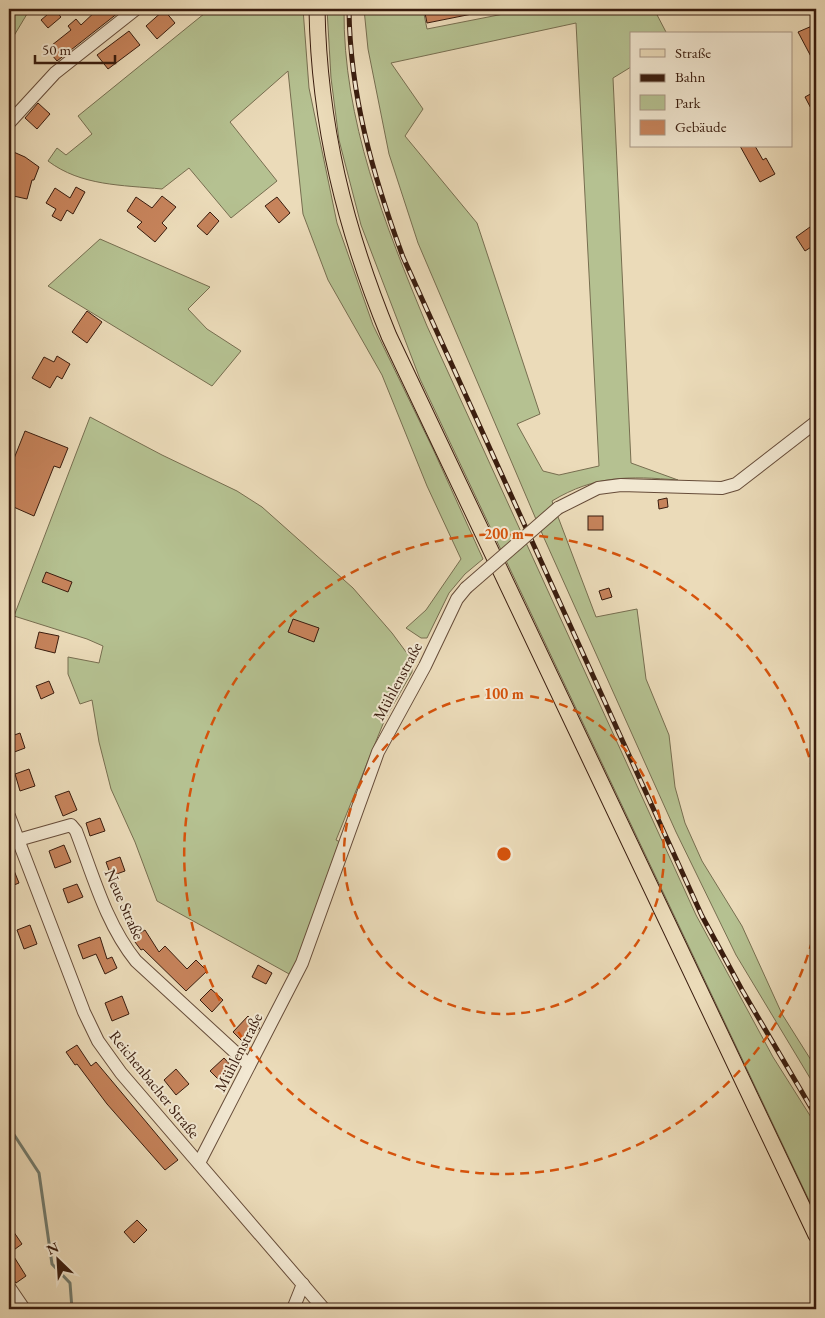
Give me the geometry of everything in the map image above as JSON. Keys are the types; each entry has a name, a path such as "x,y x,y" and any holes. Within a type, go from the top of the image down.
{"main road":[{"path":"317,9 322,92 337,183 367,284 388,336 816,1235"}],"street":[{"path":"9,123 55,73 136,9"},
{"name":"Mühlenstraße","path":"199,1163 302,963 378,752 425,666 457,599 466,588 558,508 598,488 614,486 722,488 736,484 816,422"},
{"name":"Reichenbacher Straße","path":"9,816 92,1032 121,1073 324,1309"},
{"name":"Neue Straße","path":"18,840 71,825 76,831 114,928 124,946 136,961 249,1065"},
{"path":"293,1309 303,1284"},
{"path":"9,1287 24,1309"}],"green space":[{"path":"9,9 30,9 9,44"},
{"path":"210,9 303,9 309,88 337,223 373,325 433,449 483,559 465,574 449,593 427,638 421,638 406,628 426,610 461,559 427,486 382,375 328,280 303,214 288,71 230,122 277,181 231,218 189,168 162,189 88,180 61,169 48,161 57,148 66,155 92,134 78,116"},
{"path":"327,9 344,9 351,91 369,171 396,249 427,326 696,915 773,1057 816,1125 816,1215 420,379 361,225 339,140 331,78"},
{"path":"364,9 423,9 427,29 529,9 654,9 666,32 630,32 630,68 613,78 631,463 678,480 613,479 583,486 552,501 596,617 637,609 646,679 669,735 675,787 685,823 702,861 742,926 782,1014 816,1068 816,1088 736,955 676,832 544,538 418,243 389,154 368,49","holes":["576,23 599,466 559,475 543,471 517,424 540,414 477,223 405,136 423,109 391,63"]},
{"path":"100,239 210,287 188,309 207,329 241,351 212,386 48,286"},
{"path":"90,417 162,455 237,491 262,507 353,588 392,633 412,660 412,672 385,719 336,840 349,846 291,975 157,901 135,842 111,789 99,742 92,700 80,704 68,674 68,657 99,663 103,646 87,639 14,616"}],"building":[{"path":"54,9 61,17 48,28 41,20"},
{"path":"98,9 123,9 57,61 47,49 71,30 68,26 76,19 81,25"},
{"path":"448,9 477,9 477,13 427,23 425,13"},
{"path":"164,10 175,23 157,39 146,26"},
{"path":"812,26 816,35 816,66 798,32"},
{"path":"129,31 140,45 108,69 97,55"},
{"path":"816,91 816,118 805,97"},
{"path":"38,103 50,114 37,129 25,118"},
{"path":"741,148 756,148 763,160 766,158 775,174 760,182"},
{"path":"9,150 25,157 39,167 34,180 32,180 27,199 9,195"},
{"path":"76,187 85,192 73,214 67,210 61,221 52,216 56,209 46,203 55,188 70,198"},
{"path":"162,196 176,207 162,223 167,228 155,242 137,227 142,222 127,211 136,197 152,208"},
{"path":"277,197 290,213 279,223 265,206"},
{"path":"210,212 219,221 207,235 197,226"},
{"path":"810,227 816,236 816,244 805,251 796,237"},
{"path":"87,311 102,322 87,343 72,332"},
{"path":"57,356 70,364 62,379 57,376 50,388 32,378 44,357 54,362"},
{"path":"25,431 68,448 60,468 54,466 34,516 9,505 9,459 13,461"},
{"path":"667,498 668,507 659,509 658,500"},
{"path":"588,516 603,516 603,530 588,530"},
{"path":"46,572 72,582 68,592 42,582"},
{"path":"609,588 612,597 602,600 599,591"},
{"path":"293,619 319,628 314,642 288,632"},
{"path":"39,632 59,636 55,653 35,648"},
{"path":"49,681 54,693 41,699 36,686"},
{"path":"20,733 25,748 9,754 9,737"},
{"path":"29,769 35,786 20,791 15,774"},
{"path":"69,791 77,810 63,816 55,796"},
{"path":"100,818 105,831 90,836 86,823"},
{"path":"64,845 71,862 55,868 49,851"},
{"path":"120,857 125,871 111,876 106,862"},
{"path":"9,858 19,883 9,887"},
{"path":"77,884 83,897 68,903 63,889"},
{"path":"30,925 37,944 24,949 17,930"},
{"path":"145,930 159,952 165,946 187,969 196,960 207,971 186,991 143,949 141,950 132,938"},
{"path":"100,937 107,959 112,957 117,968 105,974 96,954 83,959 78,945"},
{"path":"258,965 272,973 266,984 252,977"},
{"path":"211,989 223,1000 212,1012 200,1000"},
{"path":"122,996 129,1014 112,1021 105,1003"},
{"path":"248,1016 260,1028 245,1044 233,1032"},
{"path":"77,1045 91,1066 96,1062 178,1160 165,1170 107,1104 66,1052"},
{"path":"224,1058 235,1070 222,1083 210,1071"},
{"path":"176,1069 189,1084 176,1095 164,1080"},
{"path":"137,1220 147,1230 134,1243 124,1232"},
{"path":"9,1225 22,1244 11,1252 26,1276 16,1283 9,1273"}],"waterway":[{"path":"9,1127 39,1173 52,1264 70,1283 72,1309"}],"railway":[{"path":"349,9 354,73 365,135 382,196 403,257 702,916 742,990 816,1116"}]}
